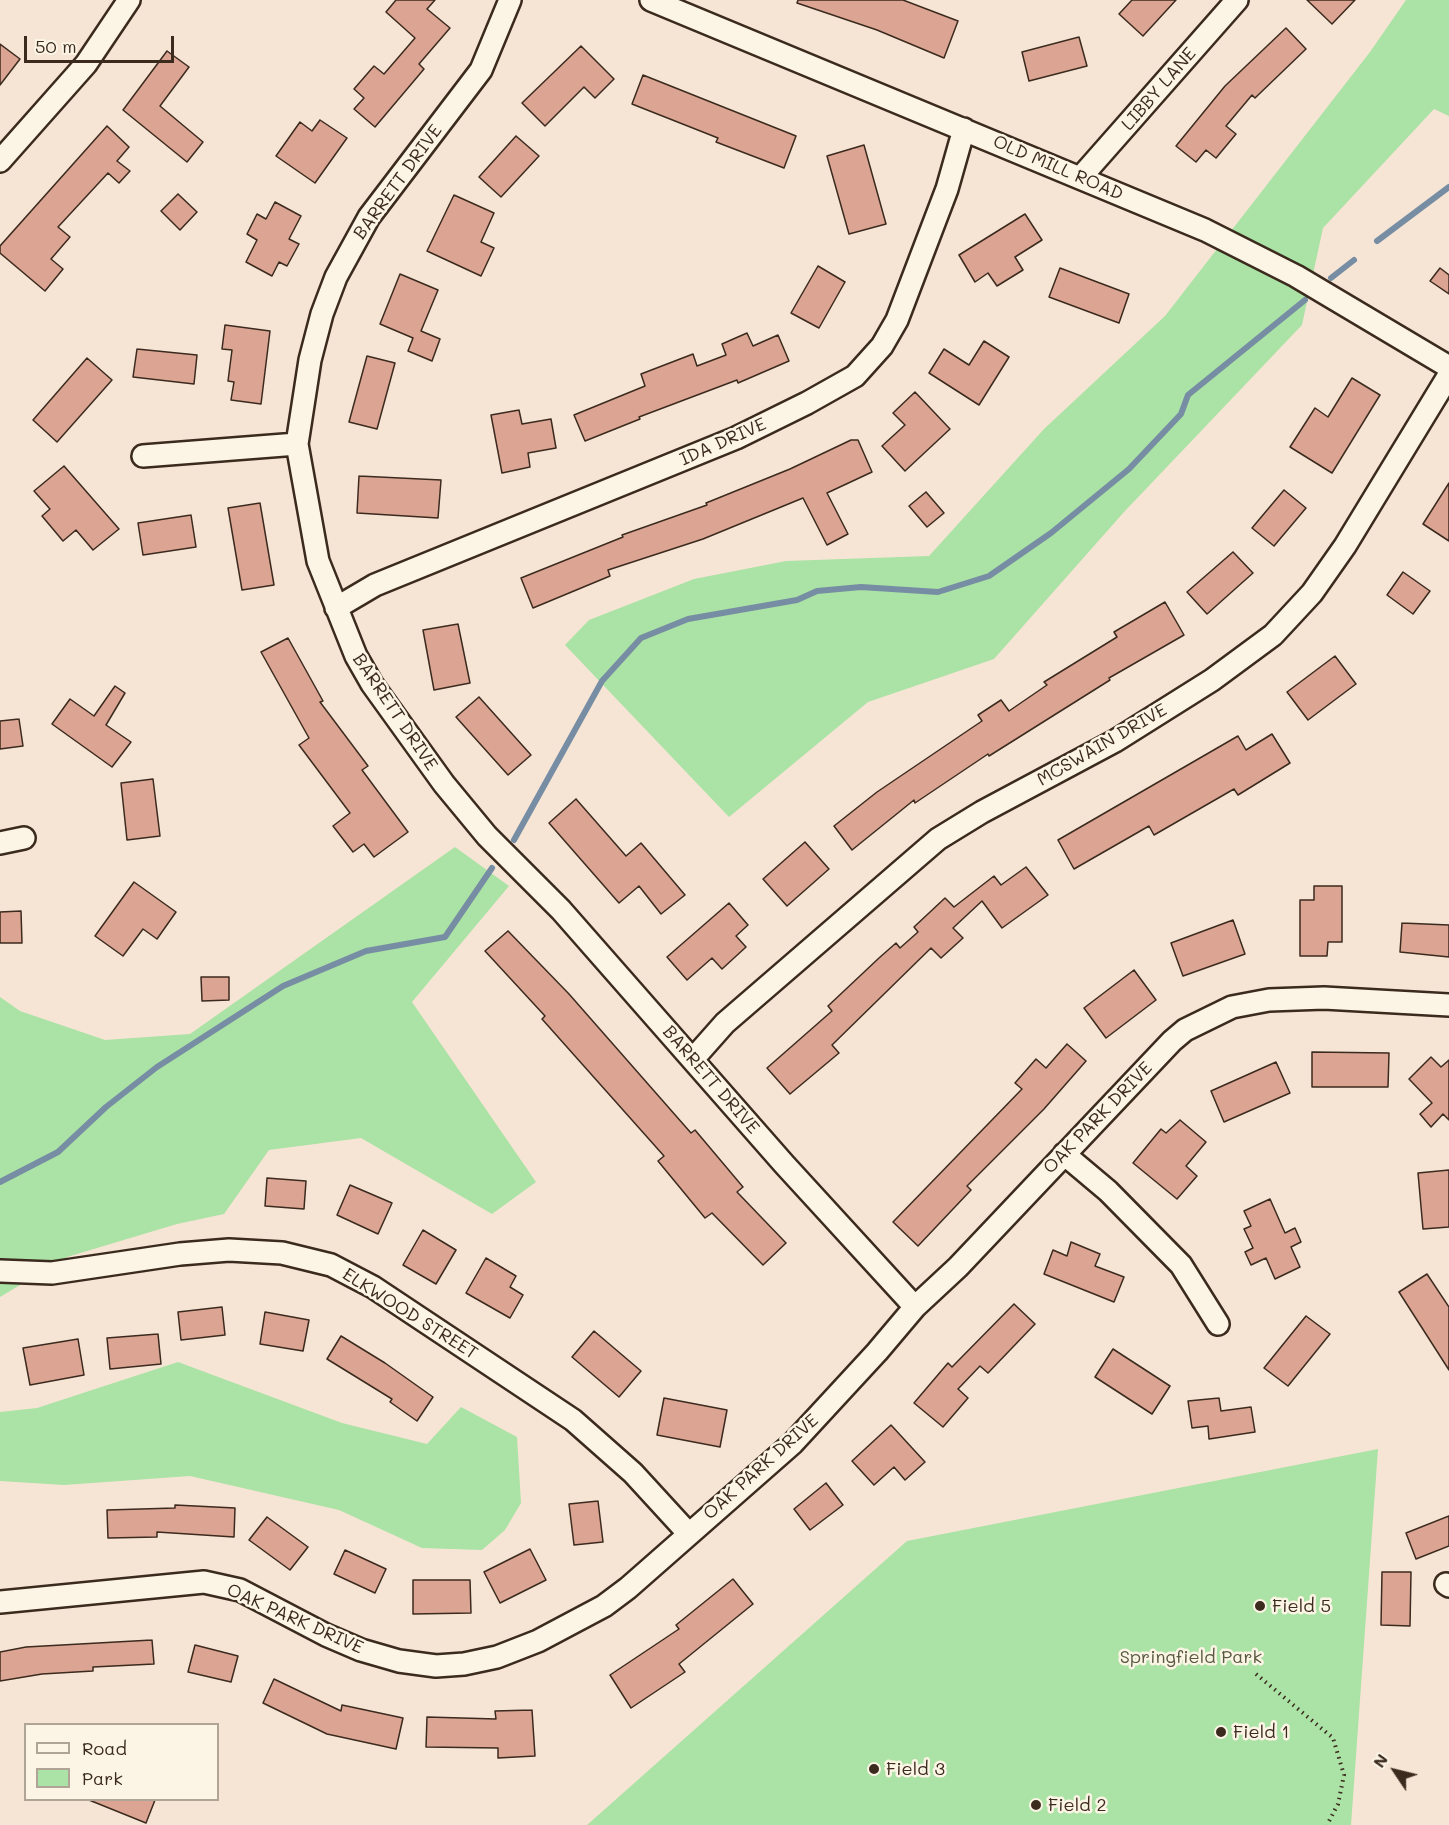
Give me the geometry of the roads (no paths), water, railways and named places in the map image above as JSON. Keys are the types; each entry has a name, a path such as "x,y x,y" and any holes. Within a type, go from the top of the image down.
{"street":[{"path":"0,161 86,63 129,0"},
{"name":"BARRETT DRIVE","path":"510,0 481,70 369,217 350,248 322,314 304,391 297,444 318,561 356,656 372,684 444,784 487,836 561,910 694,1058 784,1164 915,1307"},
{"name":"OLD MILL ROAD","path":"651,0 1205,230 1296,276 1449,367"},
{"name":"LIBBY LANE","path":"1081,177 1237,0"},
{"name":"IDA DRIVE","path":"336,608 375,585 736,438 855,376 878,352 897,320 947,189 964,129"},
{"name":"MCSWAIN DRIVE","path":"694,1058 725,1023 938,839 982,812 1115,741 1212,680 1273,635 1312,593 1346,546 1449,375"},
{"path":"143,456 297,444"},
{"path":"0,843 24,838"},
{"name":"OAK PARK DRIVE","path":"0,1602 204,1581 240,1590 361,1650 418,1665 464,1664 497,1657 538,1641 604,1606 793,1443 915,1307 958,1267 1172,1041 1203,1019 1232,1007 1269,1000 1324,998 1449,1005"},
{"path":"1064,1154 1108,1191 1181,1265 1218,1324"},
{"name":"ELKWOOD STREET","path":"0,1271 52,1273 180,1254 229,1250 282,1253 331,1265 374,1287 573,1420 633,1473 688,1533"}],"waterway":[{"path":"1377,241 1449,187"},
{"path":"1331,278 1354,260"},
{"path":"514,840 602,681 641,638 688,619 797,600 817,591 861,587 938,592 989,576 1051,533 1129,469 1181,414 1188,395 1305,300"},
{"path":"0,1182 58,1152 106,1107 157,1067 283,986 366,951 445,937 492,868"}],"place":[{"name":"Field 5","path":"1260,1606"},
{"name":"Field 1","path":"1221,1732"},
{"name":"Field 3","path":"874,1769"},
{"name":"Field 2","path":"1036,1805"}],"park label":[{"name":"Springfield Park","path":"1191,1657"}]}
